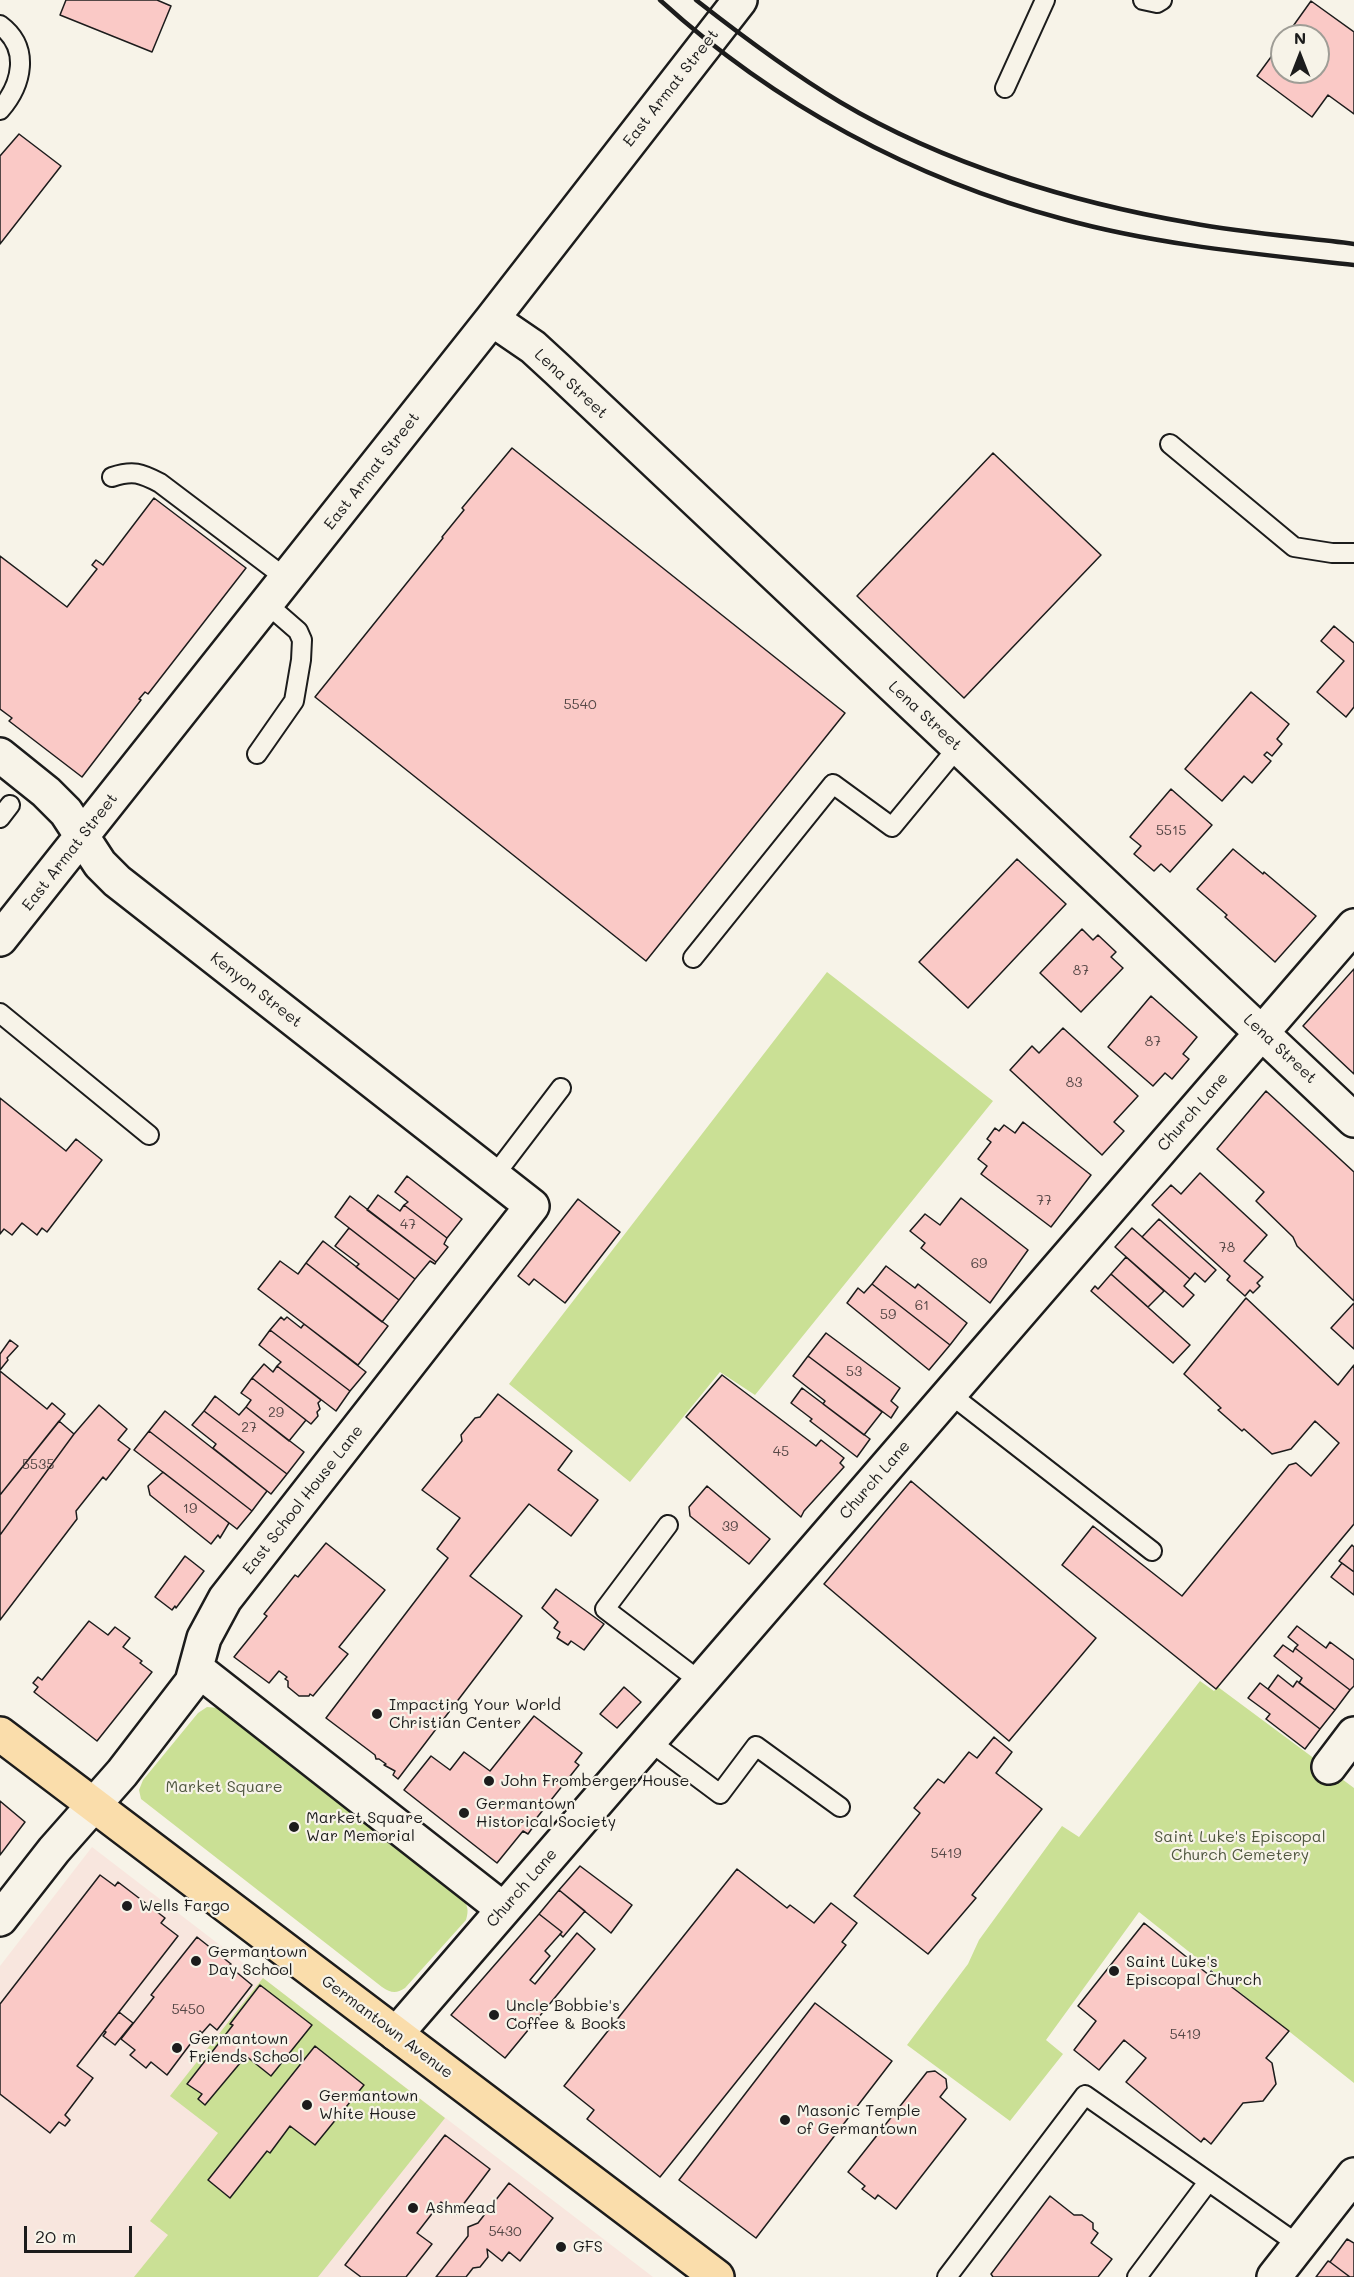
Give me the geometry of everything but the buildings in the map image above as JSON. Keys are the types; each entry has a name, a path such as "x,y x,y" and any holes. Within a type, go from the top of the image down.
{"main road":[{"name":"Germantown Avenue","path":"0,1734 717,2277"}],"street":[{"name":"East Armat Street","path":"0,938 492,319 740,0"},
{"name":"Lena Street","path":"492,319 532,347 558,370 1354,1120"},
{"name":"Kenyon Street","path":"0,755 46,792 66,812 100,864 117,881 532,1206"},
{"name":"Church Lane","path":"396,2034 1354,926"},
{"name":"East School House Lane","path":"0,1919 93,1804 122,1773 192,1682 204,1638 225,1599 532,1206"},
{"path":"197,1669 504,1909"},
{"path":"1329,1767 1354,1734"},
{"path":"1274,2277 1354,2175"}],"lane":[{"path":"1005,88 1045,0"},
{"path":"1143,0 1157,3 1162,0"},
{"path":"0,25 15,39 21,56 21,68 4,99"},
{"path":"1170,444 1294,547 1332,553 1354,553"},
{"path":"112,477 127,472 145,475 160,483 277,591 298,631 302,640 301,660 294,701 257,754"},
{"path":"693,958 833,784 892,826 958,747"},
{"path":"0,1013 149,1135"},
{"path":"494,1176 561,1088"},
{"path":"950,1394 1152,1551"},
{"path":"668,1525 605,1609 700,1682"},
{"path":"649,1741 720,1794 756,1746 840,1807"},
{"path":"947,2277 1085,2095 1299,2245"},
{"path":"1137,2277 1208,2182"}],"shaded area":[{"name":"Germantown Friends School","path":"92,1847 653,2277 0,2277 0,1966"}],"green space":[{"path":"827,972 993,1101 755,1395 720,1372 630,1482 509,1384"},
{"name":"Saint Luke's Episcopal Church Cemetery","path":"1200,1681 1214,1691 1218,1687 1354,1788 1354,2083 1139,1912 1046,2040 1063,2054 1010,2121 907,2045 968,1964 979,1940 1062,1826 1079,1837"},
{"name":"Market Square","path":"207,1707 219,1708 230,1715 461,1896 467,1908 466,1920 405,1988 394,1992 382,1987 141,1799 139,1790 143,1780 198,1713"},
{"name":"Germantown White House","path":"263,1978 445,2118 318,2277 134,2277 168,2235 150,2221 218,2133 170,2096"}],"railway":[{"path":"660,0 704,38 798,104 848,134 953,183 1063,219 1134,236 1207,248 1354,265"},
{"path":"696,0 766,53 840,102 880,124 966,162 1056,192 1147,215 1232,230 1354,244"}],"place":[{"name":"Impacting Your World Christian Center","path":"377,1714"},
{"name":"John Fromberger House","path":"489,1781"},
{"name":"Germantown Historical Society","path":"464,1813"},
{"name":"Market Square War Memorial","path":"294,1827"},
{"name":"Wells Fargo","path":"127,1906"},
{"name":"Germantown Day School","path":"196,1961"},
{"name":"Saint Luke's Episcopal Church","path":"1114,1971"},
{"name":"Uncle Bobbie's Coffee & Books","path":"494,2015"},
{"name":"Germantown Friends School","path":"177,2048"},
{"name":"Germantown White House","path":"307,2105"},
{"name":"Masonic Temple of Germantown","path":"785,2120"},
{"name":"Ashmead","path":"413,2208"},
{"name":"GFS","path":"561,2247"}]}
